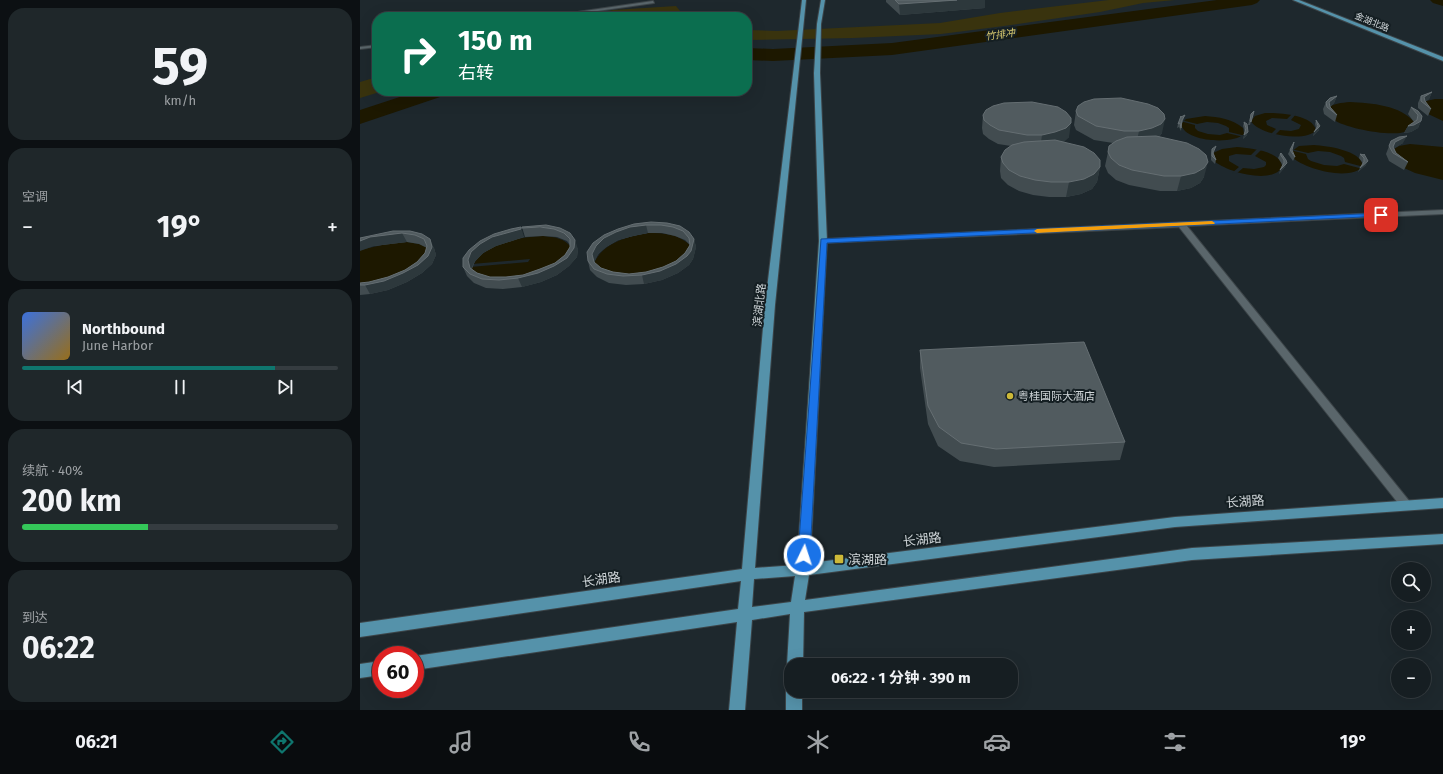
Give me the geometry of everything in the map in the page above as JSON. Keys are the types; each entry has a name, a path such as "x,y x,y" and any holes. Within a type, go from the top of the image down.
{"main road":[{"name":"滨湖北路","path":"746,614 770,305 804,0"},
{"path":"795,658 797,607 803,570 823,241 817,72 819,24 824,0"},
{"name":"金湖北路","path":"1295,0 1443,59"},
{"name":"长湖路","path":"360,630 748,574 803,570 1174,522 1443,503"},
{"path":"424,662 746,614 1192,554 1443,539"},
{"path":"737,710 746,614"},
{"path":"360,671 372,669"},
{"path":"794,698 794,710"}],"street":[{"path":"581,12 653,2"},
{"path":"360,48 372,47"},
{"path":"823,241 1443,212"},
{"path":"1181,224 1406,505"}],"shaded area":[{"path":"1109,0 1175,0 1143,3 1100,12 941,34 853,38 752,40 752,30 777,31 940,23 1000,13"},
{"path":"676,6 681,12 601,12"},
{"path":"372,78 372,94 360,98 360,82"},
{"path":"1435,99 1443,99 1443,121 1426,113 1421,104"},
{"path":"1350,102 1385,106 1402,112 1415,123 1409,130 1403,132 1383,133 1359,129 1334,120 1327,109 1335,104"},
{"path":"1265,113 1286,114 1302,118 1313,125 1316,130 1311,134 1293,137 1283,136 1263,130 1255,126 1251,121 1255,116"},
{"path":"1205,116 1235,122 1243,128 1244,134 1230,140 1210,140 1191,135 1184,130 1181,124 1186,119"},
{"path":"1410,144 1443,147 1443,180 1415,173 1402,167 1392,150 1399,146"},
{"path":"1299,146 1327,146 1350,153 1361,161 1363,166 1357,171 1349,173 1328,172 1306,166 1292,157 1292,151"},
{"path":"1237,147 1264,151 1271,154 1277,157 1281,162 1282,167 1277,172 1269,175 1249,175 1228,169 1213,160 1213,153 1222,149"},
{"path":"648,233 671,235 686,242 691,246 687,262 616,281 594,263 598,256 610,245 632,236"},
{"path":"543,236 559,239 566,242 572,248 568,263 494,285 471,269 476,260 492,247 512,240"},
{"path":"407,242 419,244 428,248 429,262 360,293 360,250 391,243"}],"pier":[{"path":"1293,113 1296,114 1291,120 1301,125 1299,129 1291,131 1280,130 1274,136 1270,135 1276,129 1267,125 1266,121 1272,118 1287,119"},
{"path":"1180,121 1197,124 1207,122 1218,123 1229,128 1229,132 1246,136 1244,137 1227,133 1220,135 1208,134 1198,131 1195,128 1195,125"},
{"path":"1258,148 1262,149 1255,156 1266,162 1264,167 1254,169 1243,168 1236,174 1232,173 1239,167 1229,161 1229,156 1236,154 1251,155"},
{"path":"1290,150 1308,153 1318,151 1330,152 1344,158 1345,162 1364,167 1363,169 1344,164 1337,166 1324,165 1311,161 1308,159 1306,154"},
{"path":"530,259 528,262 470,267 472,264"}],"building":[{"path":"895,0 957,0 899,4"},
{"path":"1432,92 1424,97 1431,109 1421,101 1421,96"},
{"path":"1337,96 1329,102 1330,107 1337,115 1327,107 1326,102 1330,98"},
{"path":"1121,98 1148,104 1158,108 1164,114 1165,119 1161,124 1152,128 1139,131 1124,131 1096,126 1078,116 1076,111 1078,106 1084,102 1094,99"},
{"path":"1032,102 1058,107 1066,112 1071,118 1071,123 1066,128 1055,132 1042,135 1027,135 999,130 984,120 983,115 986,110 993,106 1004,103"},
{"path":"1411,107 1418,111 1422,116 1421,121 1414,125 1408,126 1417,120 1418,115"},
{"path":"1254,111 1251,122 1251,114"},
{"path":"1185,115 1182,120 1181,128 1180,123 1178,124 1181,116"},
{"path":"1316,120 1320,126 1314,132 1318,126"},
{"path":"1244,122 1247,124 1248,132 1244,135 1246,128"},
{"path":"1156,136 1187,143 1199,149 1206,155 1208,162 1204,168 1195,173 1181,176 1164,176 1132,170 1119,165 1111,158 1108,152 1109,146 1116,141 1127,137"},
{"path":"1407,136 1395,142 1393,147 1396,153 1408,162 1393,153 1389,146 1391,141 1399,137"},
{"path":"1055,140 1084,147 1094,153 1100,160 1100,167 1094,174 1084,179 1069,182 1051,182 1020,176 1009,170 1003,163 1001,157 1005,150 1012,145 1024,142"},
{"path":"1294,142 1292,150 1295,157 1290,150"},
{"path":"1216,146 1213,153 1216,160 1212,156 1212,149"},
{"path":"1281,153 1287,163 1280,170 1284,163 1284,160 1280,154"},
{"path":"1360,154 1364,154 1368,161 1360,168 1364,162 1364,158"},
{"path":"651,222 680,226 689,232 694,239 691,251 676,264 660,271 642,275 623,276 607,274 594,269 588,261 587,252 593,243 604,235 634,224","holes":["661,225 673,227 683,231 689,238 690,245 685,253 676,261 646,272 629,274 613,272 601,268 594,262 592,254 596,246 604,238 630,227"]},
{"path":"546,225 560,228 570,233 575,240 574,248 567,258 554,266 538,273 518,278 499,280 482,279 470,274 463,267 463,258 469,250 480,241 494,234 521,227 521,229 492,237 480,244 471,252 468,260 470,268 477,273 490,277 506,277 523,275 555,263 565,255 570,247 570,239 564,233 554,229 540,227 522,228"},
{"path":"393,231 410,231 422,234 430,239 432,247 428,256 418,265 403,273 384,281 360,285 360,283 388,277 405,270 417,262 425,253 427,246 424,239 415,235 402,233 370,237 360,241 360,238"},
{"name":"粤桂国际大酒店","path":"1084,342 1125,442 996,449 961,443 939,427 928,406 920,350"}],"waterway":[{"name":"竹排冲","path":"752,54 773,55 892,49 1252,0"},
{"name":"竹排冲","path":"1438,0 1443,1"},
{"name":"竹排冲","path":"360,117 424,96"}],"slow traffic":[{"path":"1037,231 1212,223"}],"place":[{"name":"粤桂国际大酒店","path":"1010,396"},
{"name":"滨湖路","path":"839,559"}],"route":[{"path":"804,555 823,241 1381,215"}]}
